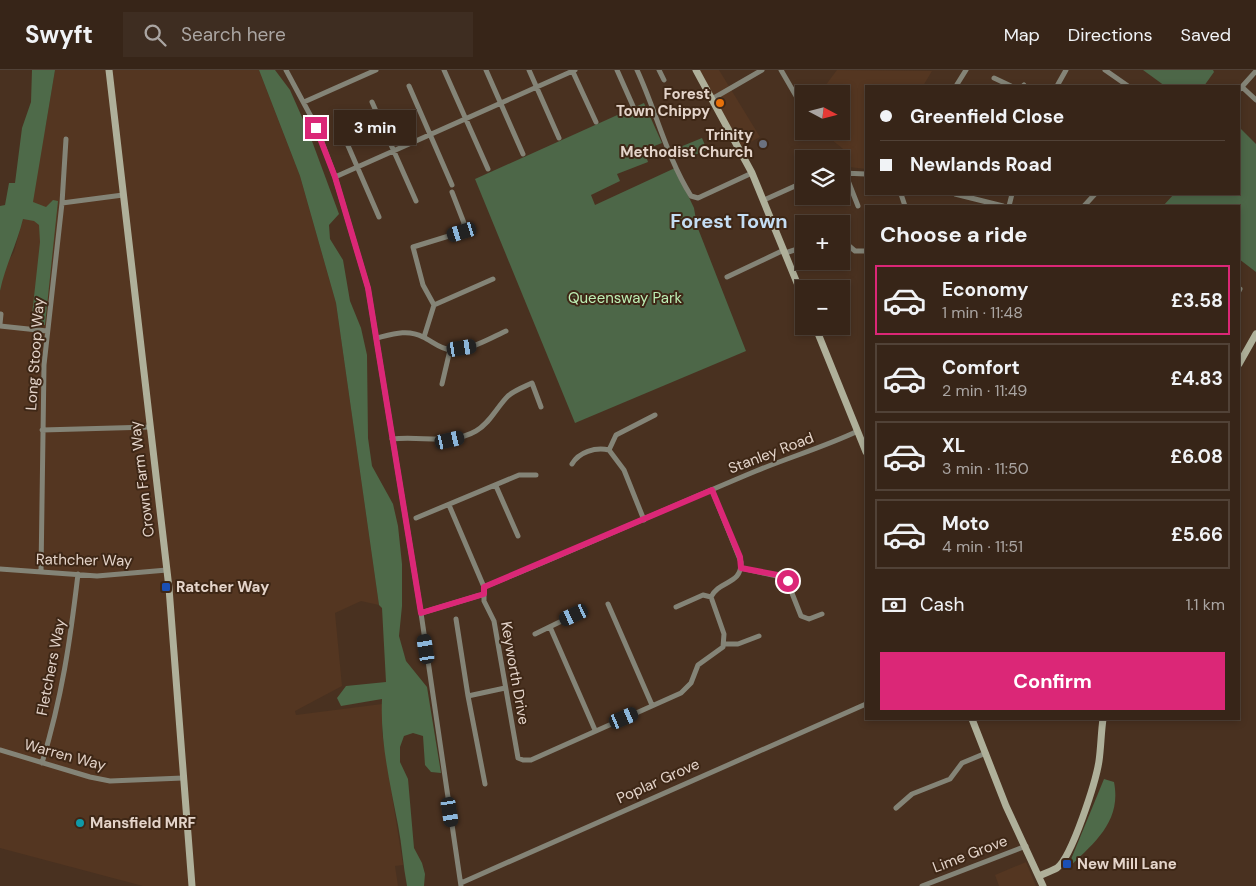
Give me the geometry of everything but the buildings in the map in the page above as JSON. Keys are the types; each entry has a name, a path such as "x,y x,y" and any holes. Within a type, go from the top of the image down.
{"street":[{"name":"Crown Farm Way","path":"109,70 167,570 192,886"},
{"path":"286,70 304,102 335,177 368,288 421,613 461,884"},
{"path":"359,70 362,76"},
{"path":"304,102 376,70"},
{"path":"444,70 488,169"},
{"path":"486,70 523,154"},
{"path":"529,70 559,138"},
{"path":"335,177 573,70 596,122"},
{"path":"617,70 633,106"},
{"path":"637,70 650,98 657,123 691,196 698,198 752,174"},
{"path":"659,70 664,80"},
{"path":"696,70 752,174 796,280"},
{"path":"712,99 762,70"},
{"path":"781,70 795,94"},
{"path":"957,85 966,70"},
{"path":"1057,85 1066,70"},
{"path":"1104,70 1126,85"},
{"path":"1256,71 1240,88 1256,100"},
{"path":"994,78 1008,85"},
{"path":"408,86 452,185"},
{"path":"372,102 416,201"},
{"path":"336,118 380,217"},
{"name":"Long Stoop Way","path":"40,572 42,430 47,331 62,203 66,139"},
{"path":"850,173 865,174"},
{"path":"764,200 795,186"},
{"path":"850,188 858,206"},
{"path":"424,337 434,305 423,285 413,246 462,232 464,223 452,192"},
{"path":"62,203 123,195"},
{"path":"959,195 999,205"},
{"path":"1085,205 1094,195"},
{"path":"850,247 855,251 865,251"},
{"path":"726,278 784,252 795,249"},
{"path":"434,305 493,279"},
{"path":"1,314 0,325 47,331"},
{"path":"377,338 406,332 424,337 432,343 450,350 475,346 506,331"},
{"path":"1240,362 1256,334"},
{"path":"819,335 865,447"},
{"path":"442,384 450,350"},
{"path":"392,439 411,436 450,440 463,437 491,420 508,397 532,383 540,407"},
{"path":"609,450 616,435 655,415"},
{"path":"42,430 150,427"},
{"name":"Stanley Road","path":"484,587 801,452 818,449 858,431"},
{"path":"572,464 582,454 601,448 609,450 624,470 644,520"},
{"path":"416,518 519,475 536,475"},
{"path":"496,486 518,536"},
{"path":"550,627 595,730 688,689 698,665 719,651 724,644 724,634 711,597 715,590 736,579 741,568 740,557 712,490"},
{"path":"421,613 484,594 484,587 449,505"},
{"path":"741,568 783,576 788,581 801,616 808,619 822,614"},
{"name":"Rathcher Way","path":"0,569 120,576 167,570"},
{"name":"Fletchers Way","path":"42,763 58,706 68,660 78,574"},
{"name":"Keyworth Drive","path":"484,594 484,601 494,621 518,758 530,760 595,730"},
{"path":"676,607 702,596 711,597"},
{"path":"608,604 652,705"},
{"path":"535,634 574,615"},
{"path":"456,618 468,696 485,784"},
{"path":"724,644 738,644 759,636"},
{"path":"468,696 505,688"},
{"name":"Poplar Grove","path":"461,884 865,704"},
{"path":"972,720 1006,806 1043,886"},
{"path":"1039,876 1057,868 1066,858 1094,784 1099,761 1103,720"},
{"name":"Warren Way","path":"0,750 110,781 183,778"},
{"path":"896,808 912,794 950,779 962,763 986,753"},
{"name":"Lime Grove","path":"922,886 1026,846"}],"shaded area":[{"path":"55,70 259,70 300,176 336,303 379,605 361,601 335,613 342,686 295,711 296,715 382,704 382,732 403,865 395,866 398,886 143,886 0,848 0,291 5,267 14,252 24,215 46,124"},
{"path":"699,70 719,70 760,137 741,147"},
{"path":"837,70 932,71 924,85 865,85 865,169 850,167 850,150 844,150 832,140 850,140 850,85 826,85"},
{"path":"1026,862 1036,886 999,886 995,875"}],"green space":[{"path":"32,70 55,70 33,202 46,207 53,200 58,201 45,325 31,324 40,242 39,225 34,221 23,219 0,291 0,206 5,205 9,183 15,183 22,128 31,102"},
{"path":"259,70 275,70 290,90 309,133 339,214 329,225 330,239 343,260 350,301 361,328 367,355 368,438 372,466 393,504 398,526 402,564 402,606 399,636 406,661 427,687 441,773 431,772 425,765 423,736 413,733 404,736 400,747 400,762 408,779 414,848 422,863 425,874 424,886 407,886 384,747 382,699 341,706 337,698 346,686 386,682 382,608 379,605 336,303 300,176"},
{"path":"1143,70 1213,70 1214,72 1205,85 1164,85"},
{"name":"Queensway Park","path":"644,103 662,143 644,150 648,162 617,174 620,181 591,195 595,205 675,168 694,208 697,226 746,351 575,423 475,179"},
{"path":"1240,128 1256,144 1256,272 1240,260 1240,205 1164,205 1173,195 1240,195"},
{"path":"702,138 707,150 685,159 680,147"},
{"path":"1104,779 1114,782 1114,809 1110,821 1095,841 1067,869"}],"place":[{"name":"Forest Town Chippy","path":"720,103"},
{"name":"Trinity Methodist Church","path":"763,144"},
{"name":"Ratcher Way","path":"166,587"},
{"name":"Mansfield MRF","path":"80,823"},
{"name":"New Mill Lane","path":"1067,864"}],"district":[{"name":"Forest Town","path":"729,221"}],"route":[{"path":"316,128 335,177 368,288 421,613 484,594 484,587 712,490 740,557 741,568 783,576 788,581"}]}
